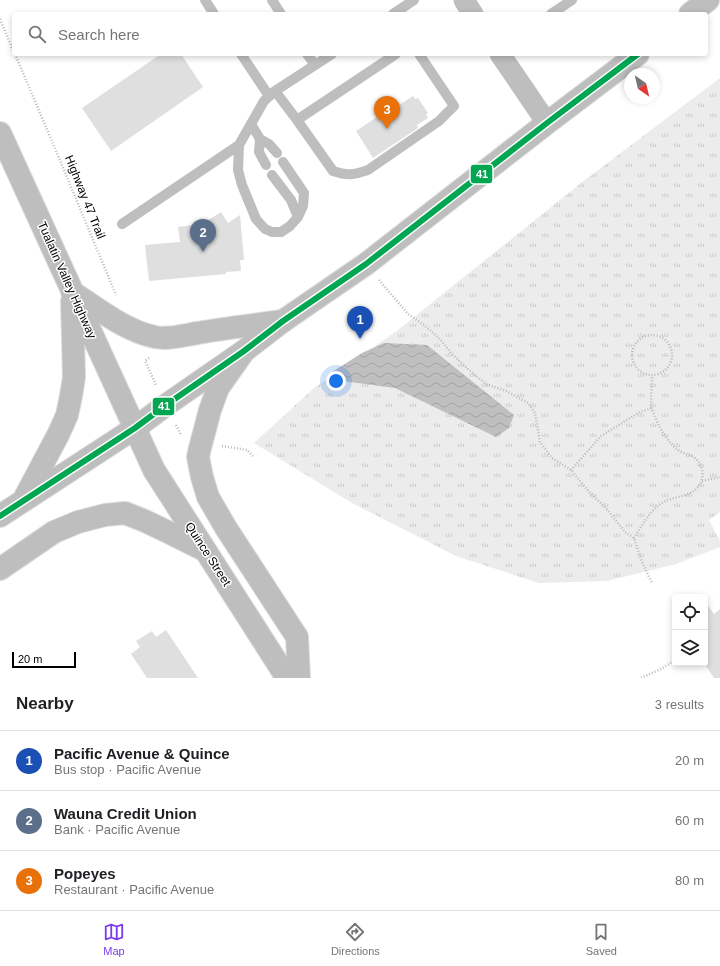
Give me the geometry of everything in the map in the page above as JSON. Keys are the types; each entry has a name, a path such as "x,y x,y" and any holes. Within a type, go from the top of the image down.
{"main road":[{"path":"693,12 708,0"},
{"path":"0,516 135,428 244,351 283,321 366,264 635,56"},
{"name":"Tualatin Valley Highway","path":"0,133 135,428"},
{"path":"72,292 142,334 157,337 178,338 196,333 283,321"},
{"path":"23,501 67,415 74,377 72,292"},
{"path":"244,351 218,388 210,410 198,457 208,497 226,528 297,637 299,678"},
{"name":"Quince Street","path":"135,428 154,470 287,678"},
{"path":"0,569 54,532 78,522 105,515 125,513 145,521 206,551"}],"street":[{"path":"464,0 472,12"},
{"path":"501,56 547,123"}],"lane":[{"path":"205,0 213,12"},
{"path":"272,0 280,12"},
{"path":"396,12 414,0"},
{"path":"554,12 572,0"},
{"path":"243,56 272,93 297,120 333,171 343,174 355,174 368,170 439,121 454,106 420,56"},
{"path":"309,56 315,65"},
{"path":"122,224 239,145 264,100 272,93 329,56"},
{"path":"297,120 393,56"},
{"path":"251,124 260,139 269,144 277,153"},
{"path":"260,139 259,152 266,165"},
{"path":"239,145 238,170 242,185 256,219 265,229 272,232 280,232 290,226 298,217 303,206 304,193 283,162"},
{"path":"272,175 291,200 298,217"}],"path":[{"name":"Highway 47 Trail","path":"0,19 12,48"},
{"name":"Highway 47 Trail","path":"15,56 118,299"},
{"path":"366,264 408,314 440,339 451,353 469,370 486,384 506,390 528,403 535,413 540,442 552,458 571,470 590,493 605,507 625,532 634,538 642,562 652,583"},
{"path":"652,335 660,336 666,341 671,348 672,356 671,363 666,370 660,374 652,376 637,370 631,355 637,341 644,336 652,335"},
{"path":"634,538 651,511 667,500 694,492 699,487 703,474 702,467 698,461 693,457 679,451 667,439 659,426 652,408 652,376"},
{"path":"571,470 601,436 640,412 652,408"},
{"path":"222,446 246,450 252,456"},
{"path":"702,481 720,477"},
{"path":"641,678 661,670 672,662"}],"green space":[{"path":"720,78 720,512 709,520 720,541 720,547 676,564 607,581 539,583 456,556 352,503 254,443 313,389 398,330 581,183"}],"water":[{"path":"384,343 427,345 514,415 509,428 496,437 395,388 343,381 332,372 362,353"}],"building":[{"path":"158,56 182,56 203,87 111,151 82,108"},
{"path":"413,96 415,99 418,98 428,113 426,114 428,118 417,125 418,128 373,158 356,131 398,103 399,105"},
{"path":"221,212 228,223 240,215 244,260 240,260 241,271 226,272 226,274 149,281 145,245 180,242 178,227 202,224"},
{"path":"708,605 714,614 720,609 720,678 714,678 706,666 708,666"},
{"path":"166,630 198,678 147,678 131,654 140,647 136,641 152,631 156,637"}],"transit line":[{"name":"41","path":"0,516 135,428 244,351 283,321 366,264 635,56"}],"place":[{"name":"Popeyes","path":"387,129"},
{"name":"Wauna Credit Union","path":"203,252"},
{"name":"Pacific Avenue & Quince","path":"360,339"}]}
